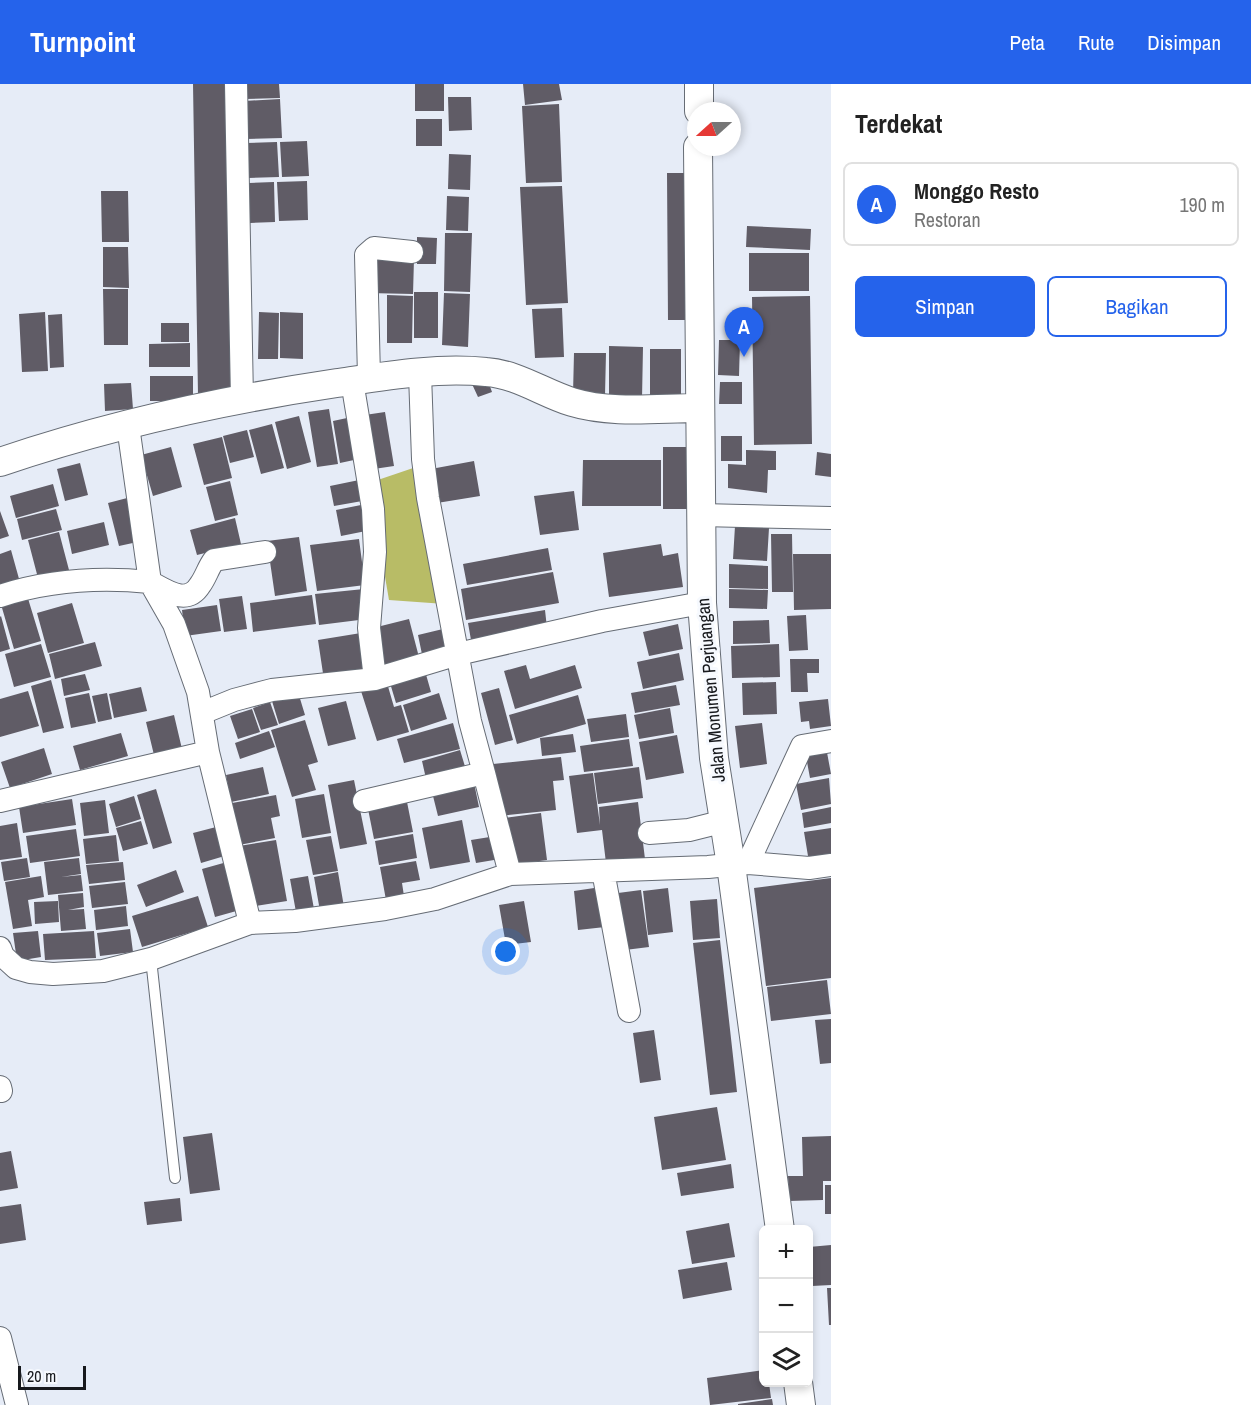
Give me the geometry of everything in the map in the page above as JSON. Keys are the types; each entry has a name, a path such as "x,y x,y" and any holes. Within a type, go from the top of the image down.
{"street":[{"path":"236,84 242,399"},
{"path":"699,84 699,102"},
{"name":"Jalan Monumen Perjuangan","path":"698,156 702,603 714,758 725,821 740,864 779,1225"},
{"path":"375,679 369,628 375,552 373,509 361,379 366,255 374,248 412,252"},
{"path":"0,462 49,445 242,399 361,379 455,370 510,376 574,403 609,408 699,408"},
{"path":"420,374 423,459 428,498 470,721 510,874"},
{"path":"128,426 150,582 174,624 198,692 208,752 250,923"},
{"path":"701,515 831,518"},
{"path":"0,596 21,589 86,579 109,578 150,582 178,597 187,596 200,585 214,560 265,552"},
{"path":"202,713 234,700 272,690 375,679 458,654 602,621 702,603"},
{"path":"740,864 802,746 831,741"},
{"path":"0,801 208,752"},
{"path":"364,801 484,773"},
{"path":"649,832 689,830 725,821"},
{"path":"1,954 16,968 53,974 103,971 151,959 250,923 295,921 385,909 435,899 510,874 740,864 809,868 831,865"},
{"path":"603,871 629,1011"},
{"path":"0,1338 17,1405"},
{"path":"799,1387 801,1405"}],"lane":[{"path":"151,959 174,1178"}],"green space":[{"path":"419,466 445,604 389,600 369,483"}],"building":[{"path":"193,84 227,84 232,394 198,395"},
{"path":"244,84 279,84 280,98 244,99"},
{"path":"415,84 444,84 444,111 415,111"},
{"path":"523,84 559,84 562,100 525,105"},
{"path":"448,97 471,97 472,130 449,131"},
{"path":"280,99 282,138 246,139 245,101"},
{"path":"559,104 562,182 526,183 522,106"},
{"path":"416,119 442,119 442,146 416,146"},
{"path":"307,141 309,176 282,177 280,142"},
{"path":"277,142 279,177 248,178 246,143"},
{"path":"449,154 471,155 470,190 448,189"},
{"path":"667,173 695,173 695,320 668,320"},
{"path":"307,181 308,220 279,221 277,182"},
{"path":"274,182 275,222 250,223 249,183"},
{"path":"562,186 568,303 526,305 520,187"},
{"path":"101,191 128,191 129,242 102,242"},
{"path":"447,196 469,197 468,231 446,230"},
{"path":"747,226 811,229 810,250 746,247"},
{"path":"445,233 472,233 470,292 444,291"},
{"path":"417,237 437,238 436,264 417,264"},
{"path":"103,247 128,247 129,288 103,287"},
{"path":"749,253 809,253 809,291 749,291"},
{"path":"370,258 414,259 413,294 368,293"},
{"path":"103,289 128,289 128,345 104,345"},
{"path":"414,292 438,292 438,338 414,338"},
{"path":"444,293 470,294 468,347 442,345"},
{"path":"387,295 413,296 412,343 387,343"},
{"path":"810,296 812,444 754,445 752,297"},
{"path":"562,308 564,357 535,358 532,309"},
{"path":"45,312 48,371 22,372 19,314"},
{"path":"259,312 279,313 278,359 258,359"},
{"path":"280,312 303,313 303,359 280,358"},
{"path":"62,314 64,367 50,368 48,315"},
{"path":"161,323 189,323 189,342 161,342"},
{"path":"719,340 740,340 739,376 718,375"},
{"path":"190,343 190,367 149,367 149,344"},
{"path":"609,346 643,347 642,399 609,399"},
{"path":"650,349 681,349 681,399 650,399"},
{"path":"574,353 606,353 605,395 573,394"},
{"path":"150,376 193,376 193,401 150,401"},
{"path":"487,378 492,392 478,397 472,384"},
{"path":"720,382 742,382 742,404 719,404"},
{"path":"131,383 133,409 105,411 104,384"},
{"path":"329,409 338,464 317,467 308,412"},
{"path":"385,412 394,466 367,470 358,416"},
{"path":"299,416 311,462 287,469 275,422"},
{"path":"347,418 354,460 340,463 333,421"},
{"path":"272,424 284,468 261,474 249,430"},
{"path":"247,430 254,457 230,463 223,436"},
{"path":"721,436 742,436 742,461 721,461"},
{"path":"222,437 232,478 204,485 193,444"},
{"path":"171,447 182,487 153,496 141,455"},
{"path":"663,447 690,447 690,509 663,509"},
{"path":"746,450 776,451 776,470 768,470 767,493 728,488 728,464 746,465"},
{"path":"817,452 831,454 831,477 815,475"},
{"path":"583,460 661,460 661,506 582,506"},
{"path":"474,461 480,496 437,503 431,469"},
{"path":"80,463 88,495 65,501 57,469"},
{"path":"364,479 368,500 334,506 330,486"},
{"path":"230,481 238,515 215,521 206,487"},
{"path":"53,484 59,506 16,518 10,496"},
{"path":"574,491 579,530 540,535 534,496"},
{"path":"131,497 142,541 119,546 108,503"},
{"path":"366,504 371,530 341,536 336,510"},
{"path":"56,509 62,530 22,540 17,519"},
{"path":"0,511 9,536 0,539"},
{"path":"235,518 241,544 197,555 190,530"},
{"path":"104,522 109,545 72,554 67,531"},
{"path":"735,526 769,528 767,561 733,559"},
{"path":"59,532 69,570 38,578 28,540"},
{"path":"771,534 792,534 793,592 772,592"},
{"path":"299,537 307,591 275,596 267,541"},
{"path":"359,539 365,585 317,591 310,545"},
{"path":"661,544 663,556 678,553 683,587 609,597 603,553"},
{"path":"548,548 552,570 467,585 463,564"},
{"path":"11,550 21,586 0,593 0,554"},
{"path":"793,554 831,554 831,609 794,610"},
{"path":"729,564 768,566 768,589 729,588"},
{"path":"553,572 559,603 466,620 461,589"},
{"path":"364,589 367,619 319,625 315,594"},
{"path":"729,589 768,590 767,609 729,608"},
{"path":"26,592 41,641 14,649 0,601"},
{"path":"312,595 316,624 253,632 250,603"},
{"path":"242,596 247,629 224,632 219,599"},
{"path":"72,603 84,643 48,653 37,613"},
{"path":"217,605 221,631 185,636 182,610"},
{"path":"545,610 547,628 471,640 468,623"},
{"path":"806,615 808,650 789,651 787,616"},
{"path":"0,617 10,649 0,652"},
{"path":"409,619 420,661 384,670 373,628"},
{"path":"769,620 770,643 733,644 733,621"},
{"path":"678,624 683,649 649,656 643,632"},
{"path":"443,629 448,654 423,659 418,635"},
{"path":"361,633 367,673 324,680 318,640"},
{"path":"95,642 102,666 55,679 49,654"},
{"path":"41,644 51,677 14,687 5,654"},
{"path":"779,644 780,677 732,678 731,646"},
{"path":"679,653 684,680 643,689 637,662"},
{"path":"790,659 819,659 819,673 807,673 808,692 791,692"},
{"path":"526,665 530,679 575,665 582,688 515,709 504,671"},
{"path":"425,671 431,692 396,703 390,683"},
{"path":"85,674 90,690 64,696 61,679"},
{"path":"51,680 64,728 43,733 31,686"},
{"path":"776,682 777,714 743,715 742,683"},
{"path":"387,683 394,707 401,705 409,732 377,741 361,691"},
{"path":"676,685 680,705 635,713 631,693"},
{"path":"141,687 147,711 114,718 109,694"},
{"path":"499,688 513,740 495,745 481,693"},
{"path":"28,691 39,726 0,737 0,699"},
{"path":"298,692 305,715 279,724 272,701"},
{"path":"89,693 96,723 71,728 65,698"},
{"path":"107,693 112,719 98,722 92,696"},
{"path":"439,693 447,719 411,731 403,705"},
{"path":"578,695 586,724 517,744 509,715"},
{"path":"828,699 831,726 810,729 809,721 801,722 799,702"},
{"path":"346,701 356,739 328,746 318,708"},
{"path":"270,702 278,725 261,730 253,708"},
{"path":"670,708 674,733 639,739 634,715"},
{"path":"252,709 260,732 238,739 230,716"},
{"path":"626,714 629,737 591,742 587,719"},
{"path":"174,715 182,749 154,755 146,722"},
{"path":"305,720 318,762 308,765 316,790 292,797 271,730"},
{"path":"453,723 460,749 404,763 397,739"},
{"path":"762,723 767,764 740,768 735,726"},
{"path":"269,731 275,747 240,759 235,743"},
{"path":"121,733 128,756 80,770 73,746"},
{"path":"573,734 576,752 542,756 540,738"},
{"path":"677,735 684,773 646,780 639,742"},
{"path":"629,739 633,766 584,772 580,746"},
{"path":"826,747 831,774 810,778 805,751"},
{"path":"44,748 52,774 10,788 1,762"},
{"path":"460,750 467,773 427,783 422,761"},
{"path":"561,757 564,780 553,781 556,810 498,816 493,764"},
{"path":"263,767 269,794 231,802 226,775"},
{"path":"639,767 643,798 598,804 594,773"},
{"path":"593,773 600,825 599,807 638,802 645,859 606,863 602,830 577,833 569,776"},
{"path":"473,778 479,807 438,816 431,788"},
{"path":"829,778 831,804 801,810 796,784"},
{"path":"354,780 367,844 340,849 328,785"},
{"path":"156,789 172,843 153,849 137,795"},
{"path":"324,794 331,833 302,838 295,799"},
{"path":"276,795 280,816 271,818 275,838 239,845 232,803"},
{"path":"134,796 141,819 116,827 109,804"},
{"path":"72,799 76,825 23,833 19,807"},
{"path":"105,800 109,833 84,836 80,803"},
{"path":"407,802 413,832 374,839 368,809"},
{"path":"831,807 831,823 804,828 802,813"},
{"path":"541,813 547,860 510,865 504,818"},
{"path":"462,820 470,862 430,869 422,828"},
{"path":"141,821 148,844 123,851 116,828"},
{"path":"17,823 22,857 0,860 0,826"},
{"path":"220,826 228,855 201,863 193,833"},
{"path":"831,828 831,858 809,862 804,832"},
{"path":"76,829 80,856 30,863 26,836"},
{"path":"413,834 417,858 379,865 375,841"},
{"path":"116,835 119,861 86,864 83,839"},
{"path":"331,836 338,871 313,875 306,840"},
{"path":"496,836 500,859 476,863 471,840"},
{"path":"276,840 287,901 250,907 239,846"},
{"path":"27,858 30,877 4,881 1,862"},
{"path":"79,858 81,874 61,877 81,875 83,891 48,895 44,862"},
{"path":"416,861 420,880 402,883 404,896 386,900 380,867"},
{"path":"123,862 125,880 89,884 86,865"},
{"path":"227,862 240,910 215,917 202,869"},
{"path":"176,870 184,892 146,907 137,885"},
{"path":"338,872 344,907 320,911 314,877"},
{"path":"41,876 44,897 28,900 32,926 13,929 5,882"},
{"path":"308,876 314,909 296,912 290,879"},
{"path":"831,878 831,978 766,986 754,888"},
{"path":"125,882 128,904 92,908 89,886"},
{"path":"601,887 605,927 578,930 574,891"},
{"path":"668,888 673,932 648,935 643,891"},
{"path":"641,890 649,947 625,950 618,893"},
{"path":"83,893 84,907 68,910 84,909 86,929 61,931 58,895"},
{"path":"198,896 208,927 142,947 132,916"},
{"path":"717,899 720,938 693,940 690,901"},
{"path":"58,901 59,922 35,924 34,902"},
{"path":"524,901 531,942 506,945 499,905"},
{"path":"126,906 128,926 96,930 94,910"},
{"path":"130,929 133,952 100,956 97,933"},
{"path":"38,931 41,957 17,961 13,933"},
{"path":"94,931 96,958 45,960 43,934"},
{"path":"720,940 737,1092 710,1095 693,943"},
{"path":"827,980 831,1014 771,1021 767,987"},
{"path":"831,1019 831,1063 820,1064 815,1020"},
{"path":"654,1030 661,1080 640,1083 633,1033"},
{"path":"717,1107 726,1160 662,1170 654,1117"},
{"path":"212,1133 220,1190 190,1194 183,1137"},
{"path":"831,1136 831,1181 823,1181 823,1200 789,1201 788,1176 803,1176 802,1137"},
{"path":"11,1151 18,1188 0,1191 0,1153"},
{"path":"731,1164 734,1188 681,1196 677,1173"},
{"path":"825,1185 831,1185 831,1214 825,1214"},
{"path":"180,1198 182,1221 147,1225 144,1202"},
{"path":"21,1204 26,1240 0,1244 0,1207"},
{"path":"729,1223 735,1257 692,1264 686,1231"},
{"path":"831,1245 831,1285 813,1286 813,1247"},
{"path":"727,1262 732,1290 683,1299 678,1270"},
{"path":"827,1288 831,1288 831,1325 829,1325"},
{"path":"759,1371 759,1387 770,1387 771,1398 710,1405 707,1378"},
{"path":"772,1399 773,1405 738,1405 738,1404"}],"place":[{"name":"Monggo Resto","path":"744,357"}]}
